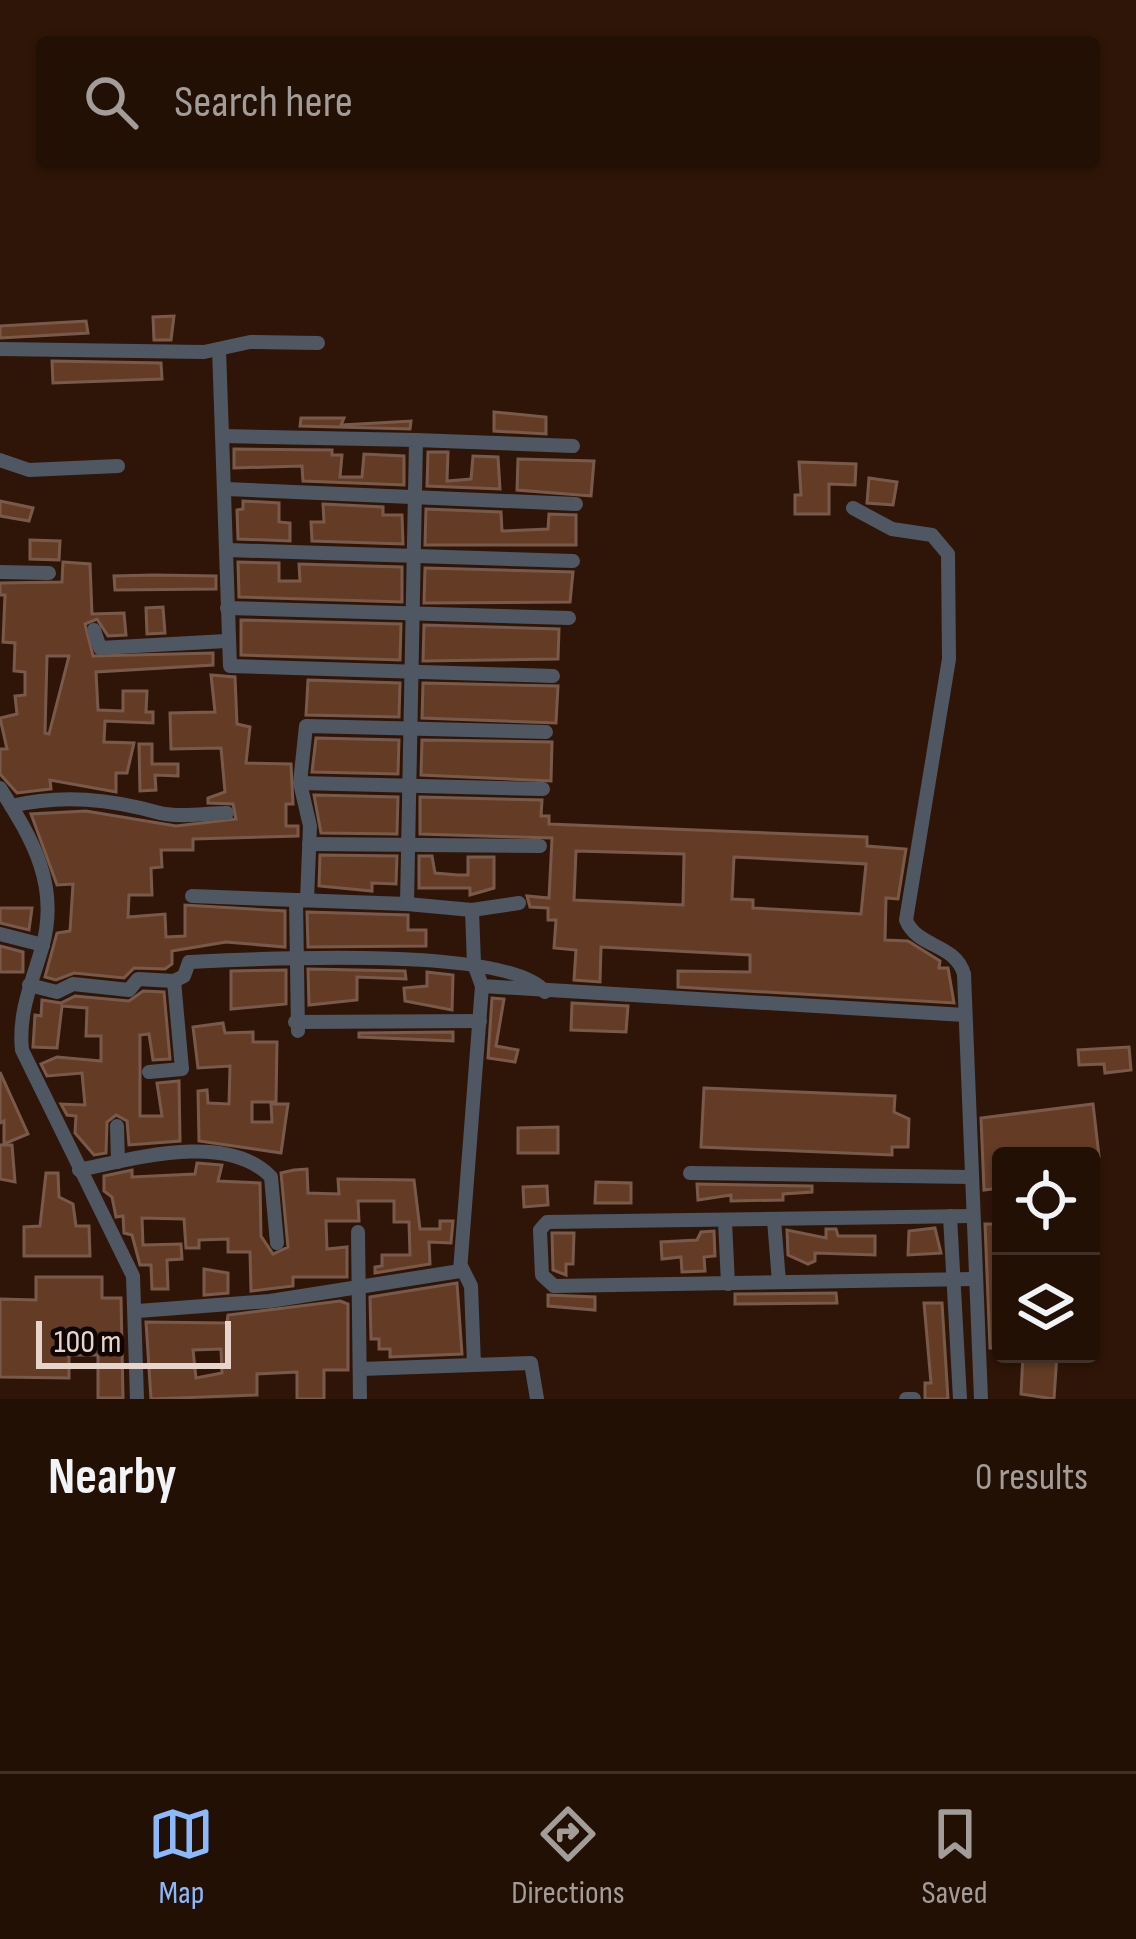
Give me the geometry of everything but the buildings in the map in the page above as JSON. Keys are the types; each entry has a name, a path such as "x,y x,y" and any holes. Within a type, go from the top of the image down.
{"street":[{"path":"0,350 219,349 250,342 318,343"},
{"path":"219,349 230,666 553,676"},
{"path":"223,436 573,446"},
{"path":"407,904 416,440"},
{"path":"0,460 29,470 118,466"},
{"path":"226,489 576,504"},
{"path":"853,508 892,530 932,535 948,554 949,659 906,920 916,936 953,953 961,964 981,1399"},
{"path":"228,550 573,561"},
{"path":"0,572 49,573"},
{"path":"227,608 569,618"},
{"path":"94,630 94,643 100,648 226,641"},
{"path":"480,1021 296,1026 295,958 309,844 300,783 309,725 547,731"},
{"path":"300,783 543,789"},
{"path":"0,788 46,878 49,914 20,1026 22,1050 79,1169 124,1247 138,1311 136,1399"},
{"path":"11,806 63,797 147,806 164,814 227,813"},
{"path":"309,844 540,846"},
{"path":"192,896 460,905 472,910 519,903"},
{"path":"472,910 474,964 482,986 462,1268 471,1286 474,1365"},
{"path":"0,934 43,946"},
{"path":"29,985 57,992 74,984 129,991 138,979 174,981 184,976 189,962 295,958 474,964 528,976 545,992"},
{"path":"148,1072 182,1069 174,981"},
{"path":"482,986 965,1015"},
{"path":"0,1025 20,1026"},
{"path":"117,1126 118,1162"},
{"path":"79,1169 211,1153 255,1165 272,1177 278,1244"},
{"path":"690,1172 970,1177"},
{"path":"950,1216 960,1399"},
{"path":"972,1216 547,1222 541,1230 542,1275 554,1286 974,1279"},
{"path":"774,1220 779,1282"},
{"path":"725,1221 728,1284"},
{"path":"358,1232 360,1399"},
{"path":"138,1311 270,1301 451,1275 462,1268"},
{"path":"361,1369 531,1363 537,1399"}]}
